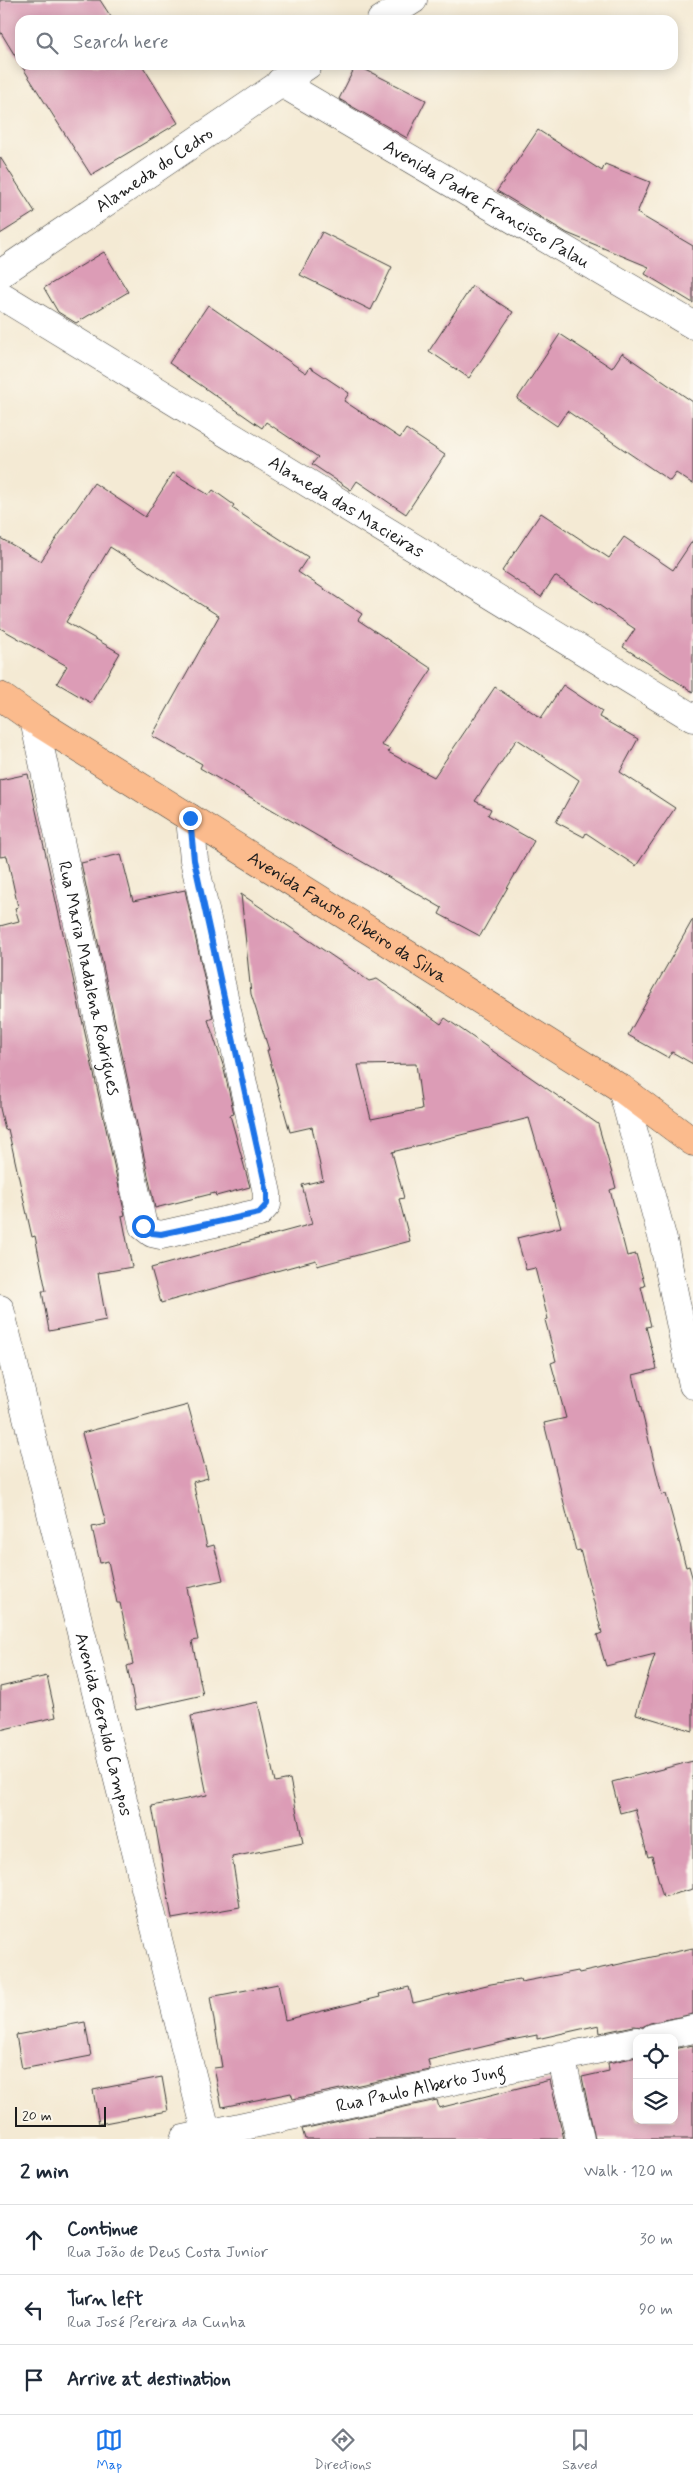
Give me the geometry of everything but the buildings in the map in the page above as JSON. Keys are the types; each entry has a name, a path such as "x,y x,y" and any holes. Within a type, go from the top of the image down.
{"main road":[{"name":"Avenida Fausto Ribeiro da Silva","path":"0,696 34,720 622,1089 693,1142"}],"street":[{"path":"388,15 413,0"},
{"name":"Alameda do Cedro","path":"0,274 300,70"},
{"name":"Avenida Padre Francisco Palau","path":"280,82 693,326"},
{"name":"Alameda das Macieiras","path":"0,296 693,718"},
{"name":"Rua Maria Madalena Rodrigues","path":"34,720 143,1226 152,1233 161,1234 259,1213 267,1204 267,1193 194,860 190,818"},
{"path":"622,1089 663,1240 693,1385"},
{"name":"Avenida Geraldo Campos","path":"0,1309 199,2137"},
{"path":"672,2034 693,2030"},
{"name":"Rua Paulo Alberto Jung","path":"199,2137 561,2056 633,2042"},
{"path":"561,2056 580,2139"}],"route":[{"path":"143,1226 152,1233 161,1234 259,1213 267,1204 267,1193 194,860 190,818"}]}
